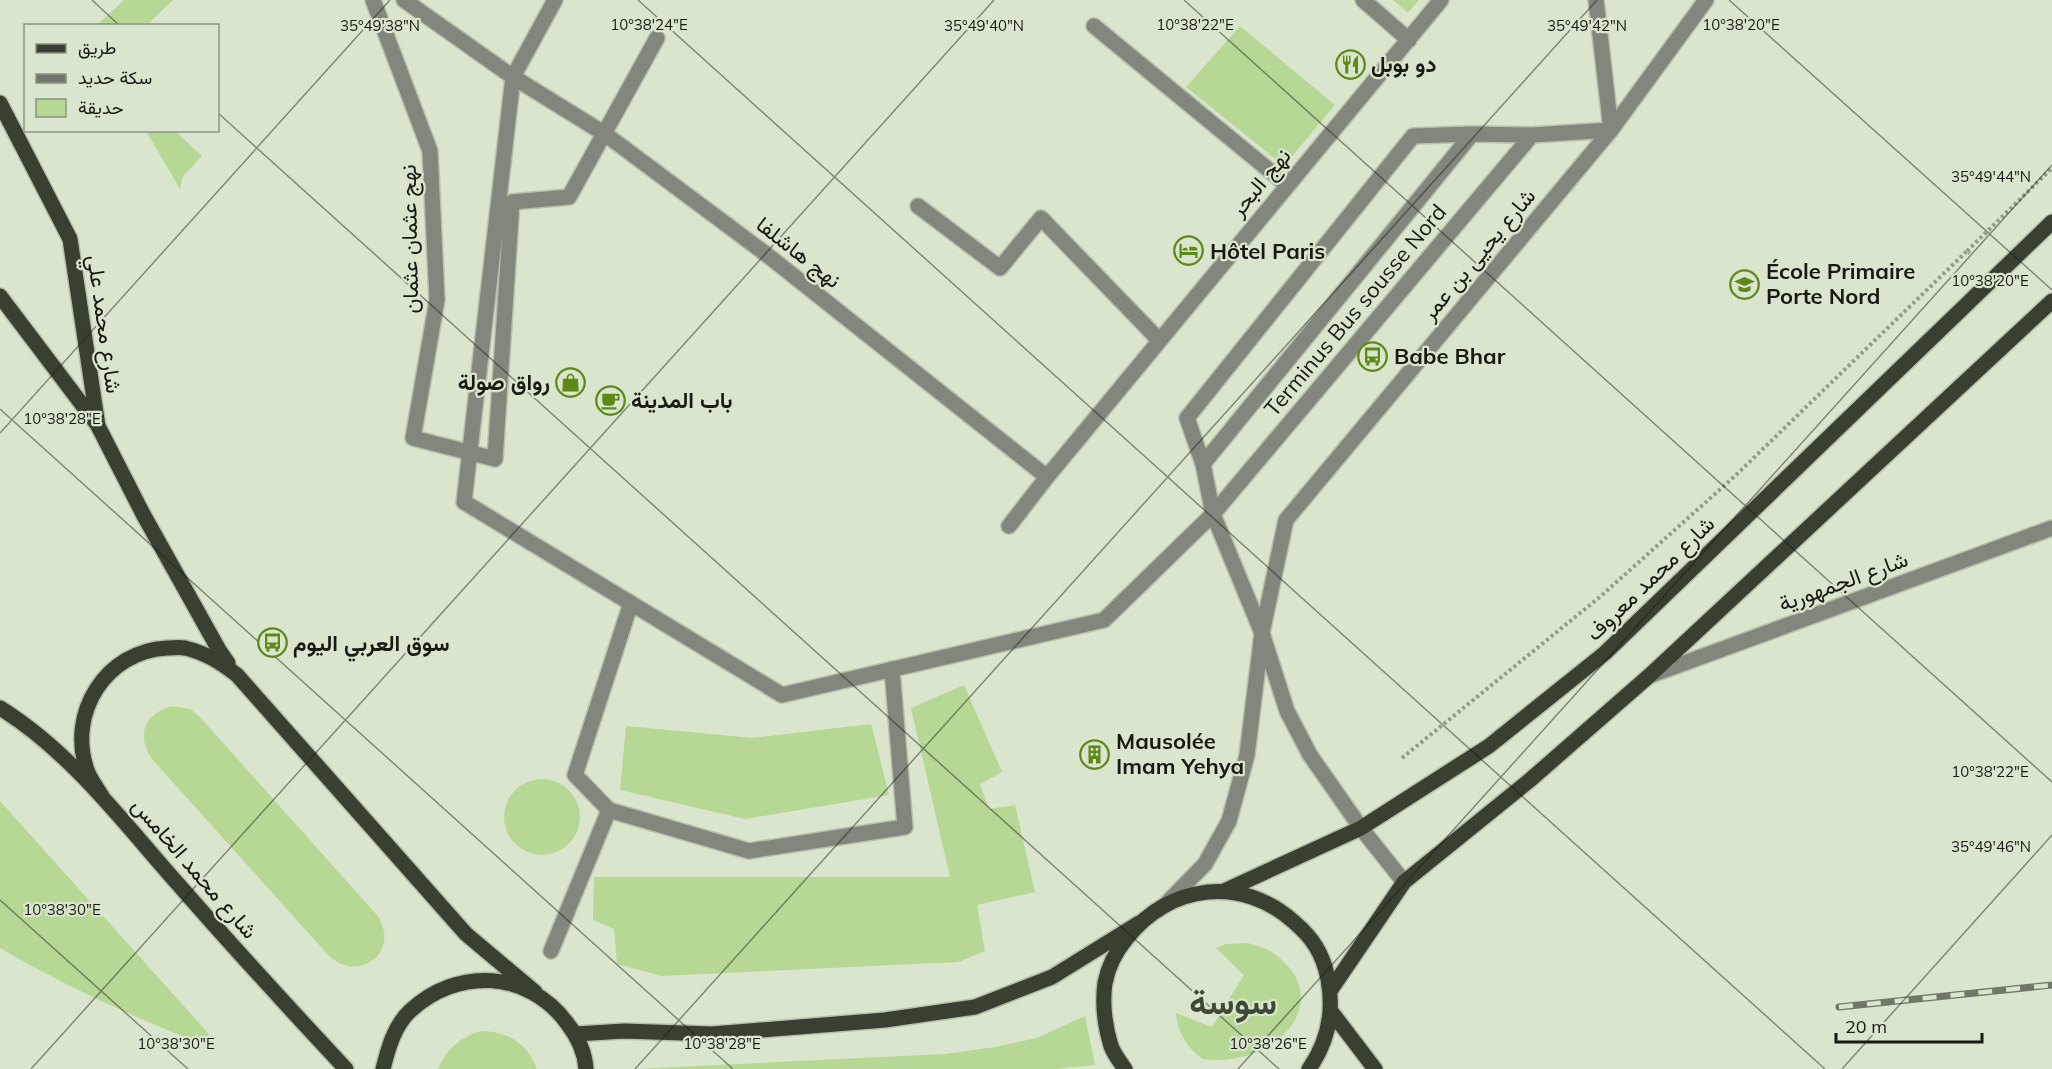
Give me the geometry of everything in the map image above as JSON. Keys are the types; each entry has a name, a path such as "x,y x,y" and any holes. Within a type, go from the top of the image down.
{"main road":[{"name":"شارع محمد علي","path":"0,103 70,239 98,426 155,537 219,650 237,675"},
{"name":"شارع محمد معروف","path":"1224,891 1361,828 1489,746 1605,653 2052,222"},
{"path":"0,297 98,426"},
{"path":"1330,991 1404,882 1530,780 1649,676 2052,301"},
{"path":"103,798 87,771 81,740 85,711 99,682 123,661 151,649 183,647 213,657 237,675 466,934 558,1010 576,1034 586,1062 586,1069"},
{"name":"شارع محمد الخامس","path":"0,708 15,717 57,752 103,798 179,886 346,1069"},
{"path":"576,1034 624,1031 712,1034 885,1020 975,1007 1052,977 1167,903 1195,893 1224,891 1256,897 1281,910 1305,931 1324,959 1330,991 1329,1025 1318,1056 1309,1069"},
{"path":"1125,1069 1112,1048 1104,1015 1106,981 1118,950 1139,922"},
{"path":"383,1069 390,1042 408,1012 435,992 468,980 502,981 535,992"},
{"path":"1330,1010 1374,1069"}],"street":[{"name":"نهج عثمان عثمان","path":"373,0 430,151 437,300 413,438 495,459 512,202 569,197 605,134"},
{"name":"نهج هاشلفا","path":"404,0 513,77 605,134 766,254 1047,477"},
{"path":"470,453 513,77 555,0"},
{"path":"1363,0 1408,40"},
{"name":"نهج البحر","path":"1009,526 1159,340 1441,0"},
{"path":"1404,882 1361,828 1310,755 1287,711 1262,633 1213,514 1203,464 1187,418 1413,136 1532,135 1611,130 1596,0"},
{"name":"شارع يحيى بن عمر","path":"1167,903 1206,864 1229,821 1247,755 1262,633 1286,520 1611,130 1706,0"},
{"path":"1094,26 1287,185"},
{"path":"605,134 657,38"},
{"name":"Terminus Bus sousse Nord","path":"1203,464 1472,134"},
{"name":"Terminus Bus sousse Nord","path":"470,453 464,502 782,695 1104,620 1213,514 1532,135"},
{"path":"918,206 1000,268 1041,218 1159,340"},
{"name":"شارع الجمهورية","path":"1649,676 2052,528"},
{"path":"631,603 575,775 609,810 749,851 905,827 892,669"},
{"path":"551,951 609,810"}],"path":[{"path":"1402,758 1601,596 1717,492 2052,168"},
{"path":"1968,251 1995,277"}],"green space":[{"path":"124,0 173,0 148,24 98,24"},
{"path":"1393,0 1419,0 1408,13"},
{"path":"1240,26 1335,105 1284,166 1186,87"},
{"path":"147,132 176,132 202,156 183,176 180,189"},
{"path":"964,685 1002,772 980,784 989,809 1015,805 1035,892 977,905 985,951 958,962 661,976 617,964 614,929 593,920 594,877 950,877 911,708"},
{"path":"171,706 190,709 199,716 376,914 383,927 384,939 382,950 375,958 366,964 355,966 343,964 330,957 152,759 144,742 145,727 154,715"},
{"path":"871,724 889,795 745,819 620,790 626,726 752,738"},
{"path":"542,779 556,782 569,790 577,803 580,817 577,831 569,844 556,852 542,855 528,852 515,844 507,831 504,817 507,803 515,790 528,782"},
{"path":"0,801 208,1033 210,1039 206,1044 200,1044 98,999 0,948"},
{"path":"1248,943 1270,951 1291,969 1300,989 1300,1008 1291,1026 1275,1041 1255,1053 1230,1059 1203,1059 1184,1039 1178,1026 1176,1013 1212,1027 1244,975 1216,948 1226,944"},
{"path":"1085,1016 1095,1065 1055,1069 634,1069 945,1054 1037,1038"},
{"path":"481,1031 500,1034 516,1041 528,1052 537,1069 438,1069 455,1045"}],"railway":[{"path":"1839,1007 2052,985"}],"place":[{"name":"دو بوبل","path":"1350,64"},
{"name":"Hôtel Paris","path":"1189,251"},
{"name":"École Primaire Porte Nord","path":"1745,284"},
{"name":"Babe Bhar","path":"1373,356"},
{"name":"رواق صولة","path":"571,382"},
{"name":"باب المدينة","path":"610,400"},
{"name":"سوق العربي اليوم","path":"272,643"},
{"name":"Mausolée Imam Yehya","path":"1095,754"}],"district":[{"name":"سوسة","path":"1233,1001"}]}
